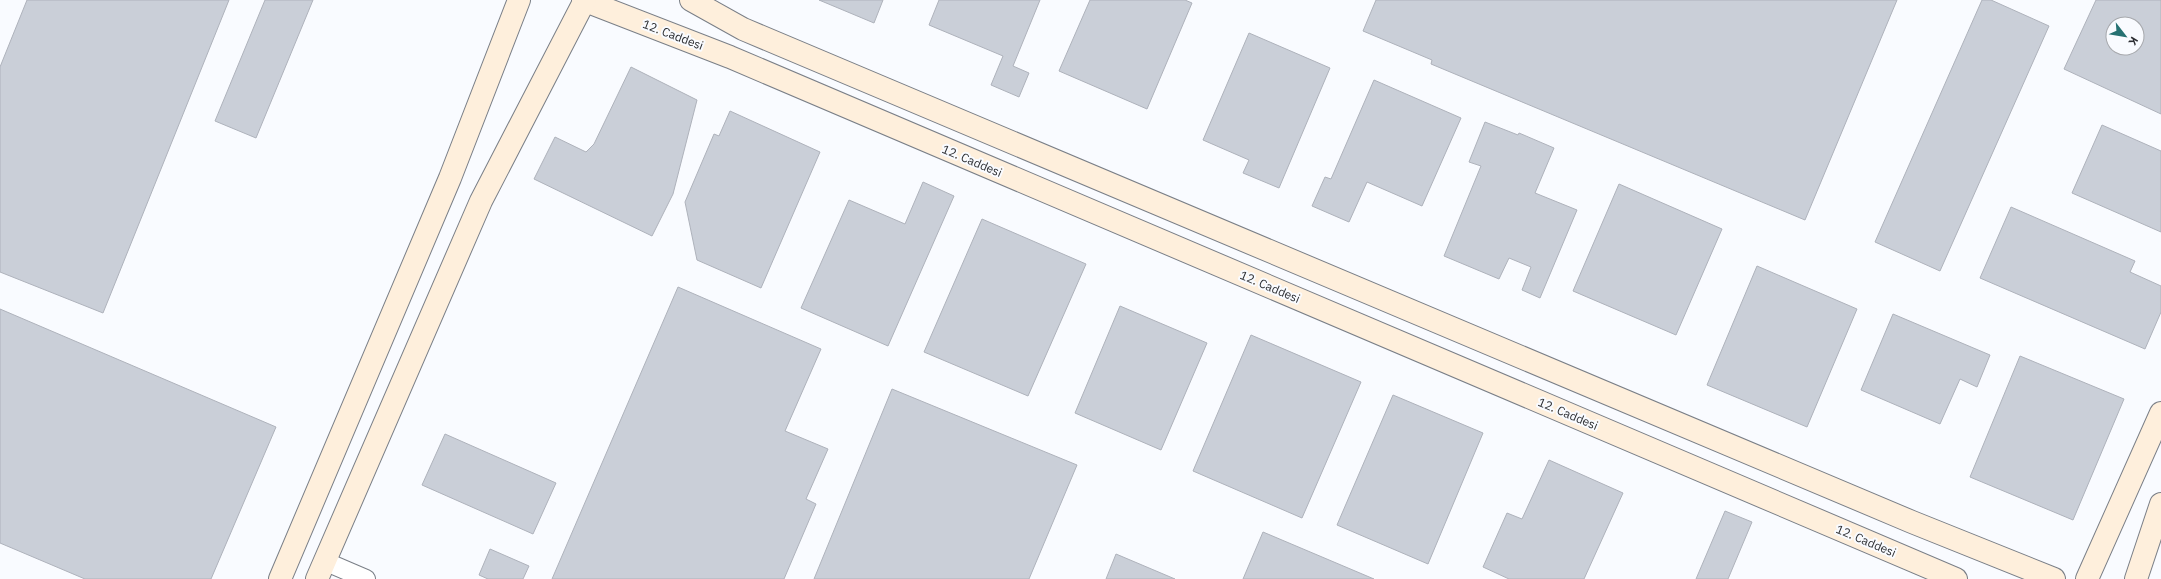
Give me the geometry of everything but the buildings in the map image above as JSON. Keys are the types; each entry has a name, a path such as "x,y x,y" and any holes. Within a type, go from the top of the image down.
{"street":[{"path":"280,579 450,178 519,0"},
{"path":"320,570 481,201 584,0"},
{"name":"12. Caddesi","path":"584,0 730,57 1956,579"},
{"path":"691,0 742,29 1905,519 2054,579"},
{"path":"2087,579 2161,413"},
{"path":"2136,579 2161,504"},
{"path":"293,549 320,570 366,579"}]}
